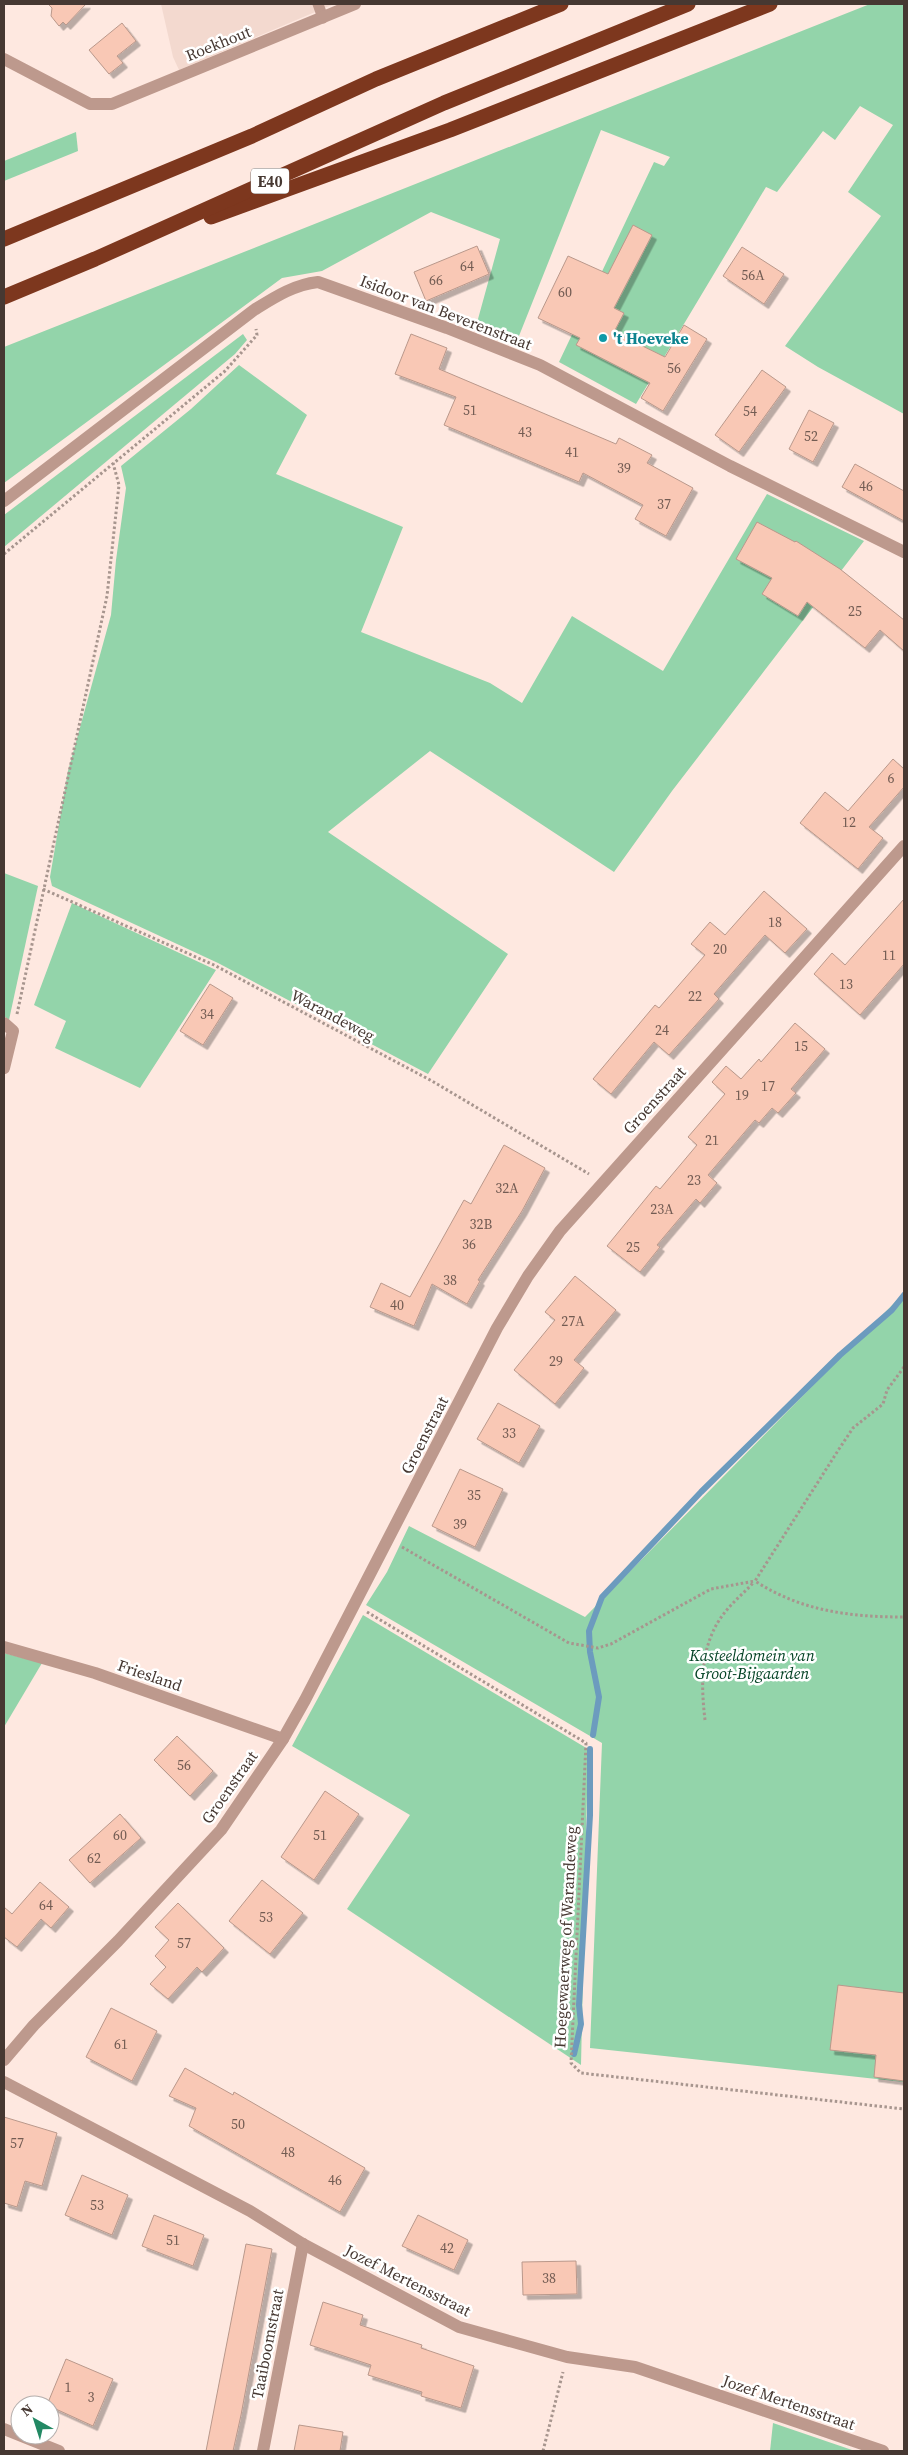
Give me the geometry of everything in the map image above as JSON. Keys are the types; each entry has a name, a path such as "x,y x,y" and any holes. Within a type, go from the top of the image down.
{"highway":[{"path":"4,239 252,136 376,79 561,4"},
{"name":"E40","path":"4,297 95,259 444,103 688,4"},
{"path":"95,259 450,130 770,4"}],"street":[{"name":"Roekhout","path":"4,59 90,104 112,104 355,4"},
{"name":"Isidoor van Beverenstraat","path":"4,501 254,310 283,292 303,284 318,282 447,328 540,365 730,466 904,552"},
{"name":"Groenstraat","path":"4,2060 34,2025 118,1941 221,1830 283,1739 498,1328 528,1276 560,1231 904,846"},
{"path":"4,1068 8,1027"},
{"name":"Friesland","path":"4,1647 96,1673 283,1739"},
{"name":"Jozef Mertensstraat","path":"4,2082 250,2211 303,2244 459,2327 567,2357 635,2367 863,2448 883,2451"},
{"name":"Taaiboomstraat","path":"263,2451 303,2244"},
{"path":"4,2429 58,2451"}],"lane":[{"path":"318,4 323,18"}],"path":[{"path":"4,554 225,371 257,335 254,310"},
{"path":"8,1027 43,889 107,596 118,485 113,463"},
{"name":"Warandeweg","path":"43,889 214,965 432,1081 602,1182"},
{"path":"705,1720 701,1691 704,1660 713,1632 721,1618 755,1581 853,1428 884,1404 887,1390 904,1367"},
{"path":"388,1539 561,1639 598,1648 611,1644 711,1589 755,1581 776,1595 808,1607 852,1615 904,1617"},
{"name":"Hoegewaerweg of Warandeweg","path":"354,1605 586,1743 572,2063 581,2073 904,2109"},
{"path":"543,2451 567,2357"}],"shaded area":[{"path":"161,4 334,4 179,70 173,57"}],"green space":[{"path":"870,4 904,4 904,414 818,367 785,346 881,216 848,192 893,125 860,106 835,140 823,131 777,192 766,187 636,404 559,362 654,162 664,166 670,157 601,130 515,346 475,330 500,239 431,212 322,271 282,278 4,483 4,347"},
{"path":"76,132 78,151 4,181 4,161"},
{"path":"243,334 247,340 235,354 4,547 4,515"},
{"path":"239,365 307,415 276,474 403,527 361,632 490,683 522,703 572,616 663,671 767,494 864,541 672,791 614,872 430,751 328,832 508,954 428,1074 218,963 52,886 50,877 68,771 111,615 126,488 121,466 191,409"},
{"path":"4,873 38,886 9,1020 4,1016"},
{"path":"72,903 216,970 140,1088 55,1048 66,1021 34,1005"},
{"name":"Kasteeldomein van Groot-Bijgaarden","path":"904,1293 904,2082 590,2048 602,1743 366,1605 387,1572 409,1526 585,1617"},
{"path":"363,1615 588,1749 581,2065 347,1909 410,1815 292,1746"},
{"path":"4,1653 42,1663 4,1727"},
{"path":"773,2423 855,2451 770,2451"}],"building":[{"path":"48,4 86,4 66,25 63,22 59,26 51,16 52,8"},
{"path":"122,23 136,41 117,56 123,63 109,74 89,50"},
{"path":"633,225 652,235 614,308 624,313 614,332 665,357 684,325 707,339 663,411 641,398 650,383 576,345 580,338 538,318 568,256 608,274"},
{"path":"477,246 489,274 426,301 414,272"},
{"path":"742,247 784,274 764,304 723,276"},
{"path":"411,334 447,348 439,369 616,444 619,438 652,455 647,463 693,488 666,536 635,519 643,505 583,473 579,482 444,425 456,397 395,374"},
{"path":"762,370 786,387 739,452 715,435"},
{"path":"809,410 834,423 813,462 789,449"},
{"path":"855,464 904,491 904,521 842,487"},
{"path":"757,522 796,541 840,569 904,620 904,651 880,630 865,648 807,602 798,616 762,594 772,578 736,559"},
{"path":"893,759 904,769 904,787 869,827 883,838 858,869 800,823 825,792 848,811"},
{"path":"764,891 807,929 785,953 765,935 714,994 719,999 669,1055 654,1042 611,1094 593,1079 655,1005 659,1008 705,955 691,944 710,922 725,935"},
{"path":"904,899 904,964 860,1015 814,974 832,953 845,965"},
{"path":"210,984 233,998 203,1045 180,1031"},
{"path":"795,1023 825,1049 791,1089 796,1093 778,1113 772,1108 759,1123 755,1120 708,1175 717,1183 700,1203 696,1199 657,1245 660,1247 640,1272 607,1246 656,1186 660,1189 697,1145 688,1137 725,1094 712,1082 726,1066 741,1079 759,1059 761,1062"},
{"path":"504,1145 545,1168 522,1211 478,1280 480,1281 467,1304 432,1284 414,1326 370,1307 381,1283 410,1297 464,1200 471,1204"},
{"path":"575,1276 616,1310 574,1360 584,1368 555,1404 514,1370 555,1320 545,1312"},
{"path":"498,1403 540,1426 519,1463 477,1439"},
{"path":"460,1469 503,1489 475,1547 432,1526"},
{"path":"177,1736 213,1771 190,1796 154,1760"},
{"path":"325,1791 359,1814 314,1880 281,1857"},
{"path":"120,1814 141,1838 90,1883 69,1860"},
{"path":"262,1880 303,1913 270,1954 229,1921"},
{"path":"40,1882 69,1907 51,1928 41,1919 17,1947 4,1937 4,1907 12,1914"},
{"path":"178,1903 224,1948 202,1972 197,1967 168,1999 150,1984 166,1967 155,1956 169,1940 155,1927"},
{"path":"838,1985 904,1993 904,2081 874,2077 876,2055 830,2050"},
{"path":"111,2008 157,2031 132,2081 86,2057"},
{"path":"185,2068 233,2095 234,2092 365,2168 340,2212 189,2126 196,2108 169,2096"},
{"path":"4,2117 57,2133 42,2186 25,2181 17,2207 4,2203"},
{"path":"82,2175 128,2195 112,2235 65,2215"},
{"path":"154,2215 204,2235 193,2266 142,2246"},
{"path":"418,2215 468,2240 454,2270 402,2246"},
{"path":"246,2244 272,2249 241,2415 233,2451 206,2451"},
{"path":"576,2261 577,2294 523,2295 522,2262"},
{"path":"323,2302 363,2315 360,2325 422,2345 421,2348 474,2366 461,2408 421,2396 422,2392 368,2375 371,2365 310,2345"},
{"path":"66,2359 113,2379 93,2426 60,2411 60,2395 51,2395"},
{"path":"299,2425 343,2432 340,2451 294,2451"}],"waterway":[{"path":"593,1735 599,1697 590,1652 589,1631 602,1597 701,1492 840,1355 892,1310 904,1295"},
{"path":"574,2054 581,2024 579,2005 590,1815 590,1749"}],"place":[{"name":"'t Hoeveke","path":"603,338"}]}
